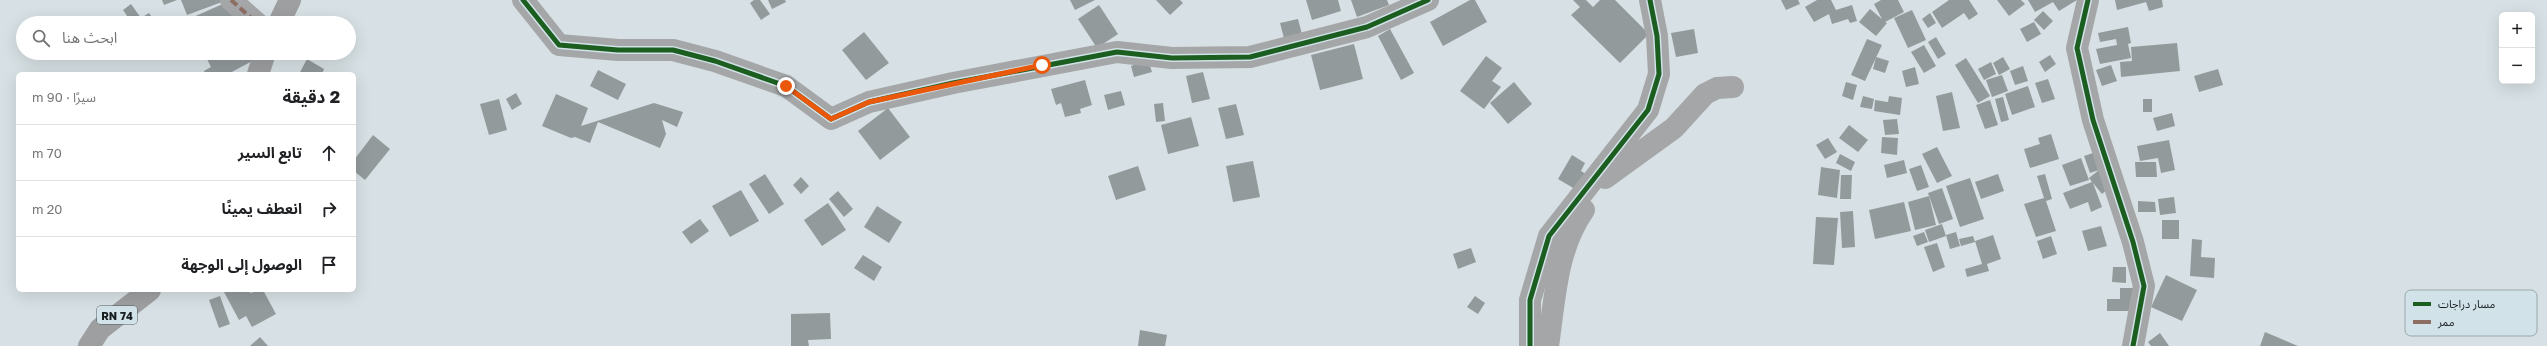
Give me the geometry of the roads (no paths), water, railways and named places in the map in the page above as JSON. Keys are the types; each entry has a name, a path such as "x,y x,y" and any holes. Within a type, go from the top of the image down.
{"main road":[{"path":"282,16 290,0"},
{"path":"259,72 263,60"},
{"name":"RN 74","path":"88,346 100,329 147,292"}],"street":[{"path":"231,0 249,16"},
{"path":"523,0 559,45 618,50 673,50 715,61 786,86 831,119 869,102 1042,65 1117,52 1172,58 1250,57 1367,26 1428,0"},
{"path":"1530,346 1530,300 1549,236 1648,110 1659,74 1657,36 1650,0"},
{"path":"2088,0 2077,48 2093,120 2133,242 2144,286 2133,346"},
{"path":"1548,346 1558,272 1571,228 1608,174 1674,128 1705,94 1717,88 1733,87"}]}
